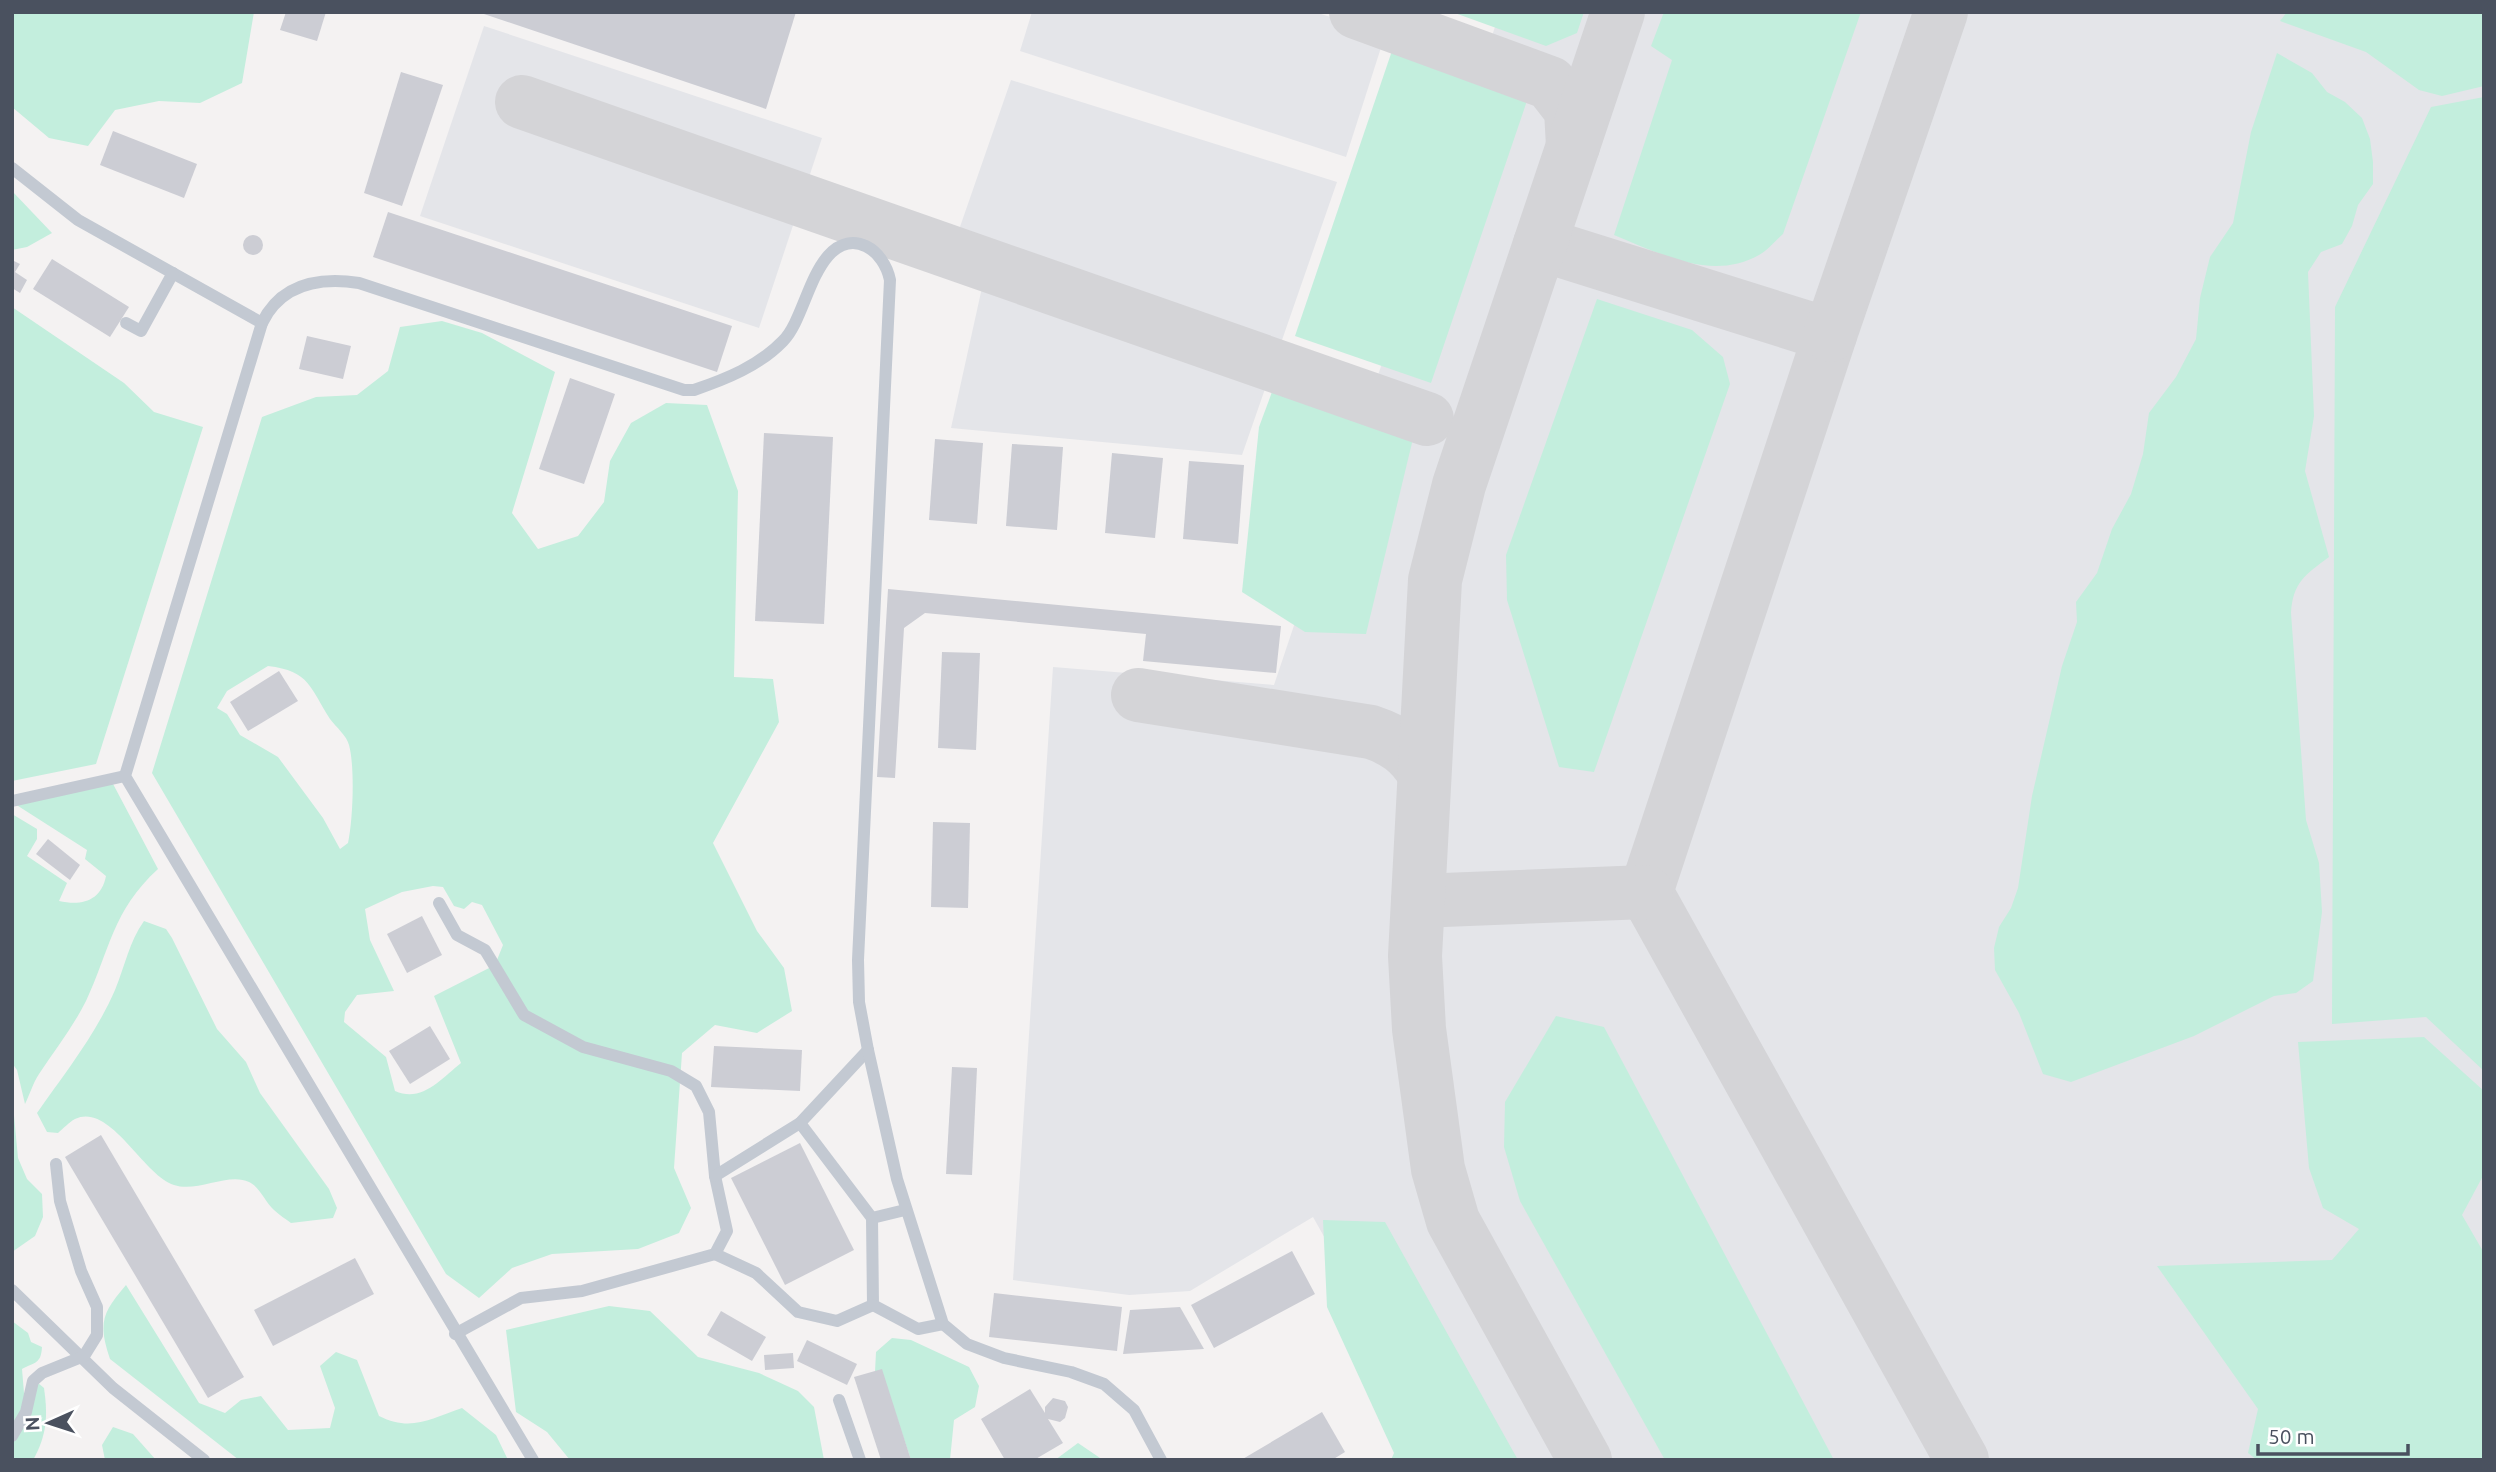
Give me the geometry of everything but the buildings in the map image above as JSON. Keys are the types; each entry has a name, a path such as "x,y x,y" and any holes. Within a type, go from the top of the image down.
{"lane":[{"path":"12,168 78,220 262,323"},
{"path":"533,1460 125,775 262,323 268,311 291,290 328,279 359,283 684,390 694,390 764,359 786,339 807,289 828,256 838,247 868,246 881,256 890,280 858,960 859,1002 905,1210 943,1324 967,1344 992,1353 1071,1371 1104,1384 1135,1410 1161,1460"},
{"path":"126,323 141,331 173,273"},
{"path":"12,800 125,775"},
{"path":"439,903 457,935 485,950 524,1014 583,1047 671,1071 696,1086 709,1112 715,1176 727,1231 715,1254"},
{"path":"715,1176 800,1123 868,1050"},
{"path":"800,1123 872,1218 873,1305"},
{"path":"12,1436 26,1412 33,1381 42,1373 84,1356 97,1335 97,1307 80,1271 60,1201 56,1164"},
{"path":"872,1218 905,1210"},
{"path":"456,1334 521,1298 582,1291 715,1254 756,1273 798,1312 837,1321 873,1305"},
{"path":"12,1290 84,1356 113,1388 204,1460"},
{"path":"873,1305 918,1329 943,1324"},
{"path":"839,1399 860,1460"}],"shaded area":[{"path":"1032,12 1315,12 1385,35 1346,157 1020,51"},
{"path":"1500,12 2484,12 2484,1460 1450,1460 1313,1217 1190,1291 1129,1295 1013,1280 1053,667 1274,685"},
{"path":"484,26 822,138 759,328 420,216"},
{"path":"1011,80 1337,182 1242,455 951,428 983,283 945,270"}],"green space":[{"path":"12,12 254,12 242,83 200,103 159,101 115,110 88,146 49,138 12,107"},
{"path":"1452,12 1584,12 1577,33 1546,46"},
{"path":"1664,12 1861,12 1783,234 1762,253 1741,263 1722,266 1685,262 1614,235 1672,60 1651,46"},
{"path":"2287,12 2484,12 2484,86 2442,96 2419,90 2366,52 2280,21"},
{"path":"1396,39 1532,86 1431,383 1295,336"},
{"path":"2277,53 2312,73 2327,92 2345,102 2362,118 2370,139 2373,162 2373,184 2358,205 2352,226 2342,244 2321,252 2308,272 2314,416 2305,471 2329,557 2302,580 2294,594 2291,613 2306,820 2319,863 2322,912 2313,981 2296,993 2274,996 2194,1036 2071,1082 2043,1074 2019,1013 1995,970 1994,948 1999,927 2011,908 2018,888 2032,796 2062,666 2077,622 2076,602 2097,573 2112,529 2131,494 2143,454 2149,413 2176,377 2196,339 2200,298 2210,257 2233,223 2251,132"},
{"path":"2484,97 2484,1071 2426,1017 2332,1024 2335,307 2431,107"},
{"path":"12,191 52,233 27,247 12,250"},
{"path":"1597,299 1692,330 1723,357 1730,384 1594,772 1559,767 1507,600 1506,555"},
{"path":"12,307 124,383 154,412 203,427 96,764 12,781"},
{"path":"442,321 482,333 555,372 512,513 538,549 578,536 604,502 610,461 631,423 666,403 707,405 738,491 734,677 773,679 779,722 713,843 757,931 784,968 792,1011 757,1033 715,1025 682,1053 674,1168 691,1208 679,1233 638,1249 552,1254 512,1268 479,1298 446,1274 152,773 262,417 316,397 357,395 388,371 400,327","holes":["268,666 282,668 301,677 313,690 348,742 353,780 352,808 348,843 340,849 323,818 278,757 240,735 227,714 217,708 227,691","433,886 443,887 454,906 464,909 472,902 482,905 503,945 495,965 434,996 461,1063 431,1088 405,1094 395,1091 386,1057 344,1022 345,1012 357,995 394,991 370,940 365,909 402,892"]},
{"path":"1279,373 1417,422 1366,634 1305,632 1242,592 1259,427"},
{"path":"112,782 158,869 121,916 86,1001 37,1077 25,1104 17,1070 12,1063 12,814 37,829 37,839 27,856 67,883 59,901 83,902 100,891 106,876 85,859 87,850 15,804"},
{"path":"144,921 166,929 172,938 217,1029 246,1062 260,1093 329,1189 337,1208 333,1218 291,1223 274,1210 253,1184 241,1180 183,1187 174,1185 150,1168 114,1130 101,1121 88,1117 75,1119 58,1133 47,1132 37,1113 99,1022"},
{"path":"1556,1016 1604,1027 1834,1460 1665,1460 1520,1201 1504,1147 1505,1102"},
{"path":"2424,1037 2484,1091 2484,1174 2462,1215 2484,1253 2484,1460 2257,1460 2248,1453 2258,1409 2157,1266 2332,1260 2359,1229 2323,1208 2309,1168 2298,1042"},
{"path":"12,1094 18,1158 27,1179 42,1194 43,1217 35,1236 12,1252"},
{"path":"1323,1220 1385,1222 1518,1460 1391,1460 1394,1453 1327,1307"},
{"path":"126,1285 199,1403 225,1413 241,1400 261,1396 288,1430 330,1428 335,1408 320,1366 336,1352 357,1360 379,1416 390,1421 411,1423 430,1420 462,1408 496,1435 508,1460 239,1460 110,1359 104,1336 104,1319"},
{"path":"609,1306 650,1311 698,1357 759,1373 798,1391 814,1407 824,1460 570,1460 547,1432 516,1412 506,1330"},
{"path":"12,1321 28,1333 31,1342 42,1347 39,1360 22,1369 25,1405 12,1431"},
{"path":"892,1338 911,1340 969,1367 979,1386 975,1407 954,1420 950,1460 911,1460 887,1388 875,1372 876,1352"},
{"path":"38,1383 44,1388 46,1408 41,1442 33,1460 12,1460 12,1443"},
{"path":"113,1427 133,1434 156,1460 105,1460 102,1445"},
{"path":"1078,1443 1103,1460 1055,1460"}],"taxiway":[{"path":"1356,12 1550,83 1571,110 1573,146"},
{"path":"1585,1460 1453,1221 1438,1169 1419,1029 1415,956 1435,580 1459,485 1618,12"},
{"path":"1830,335 1941,12"},
{"path":"522,102 1427,419"},
{"path":"1540,244 1830,335 1646,892 1962,1460"},
{"path":"1138,695 1371,732 1402,747 1424,773"},
{"path":"1418,901 1646,892"}]}
